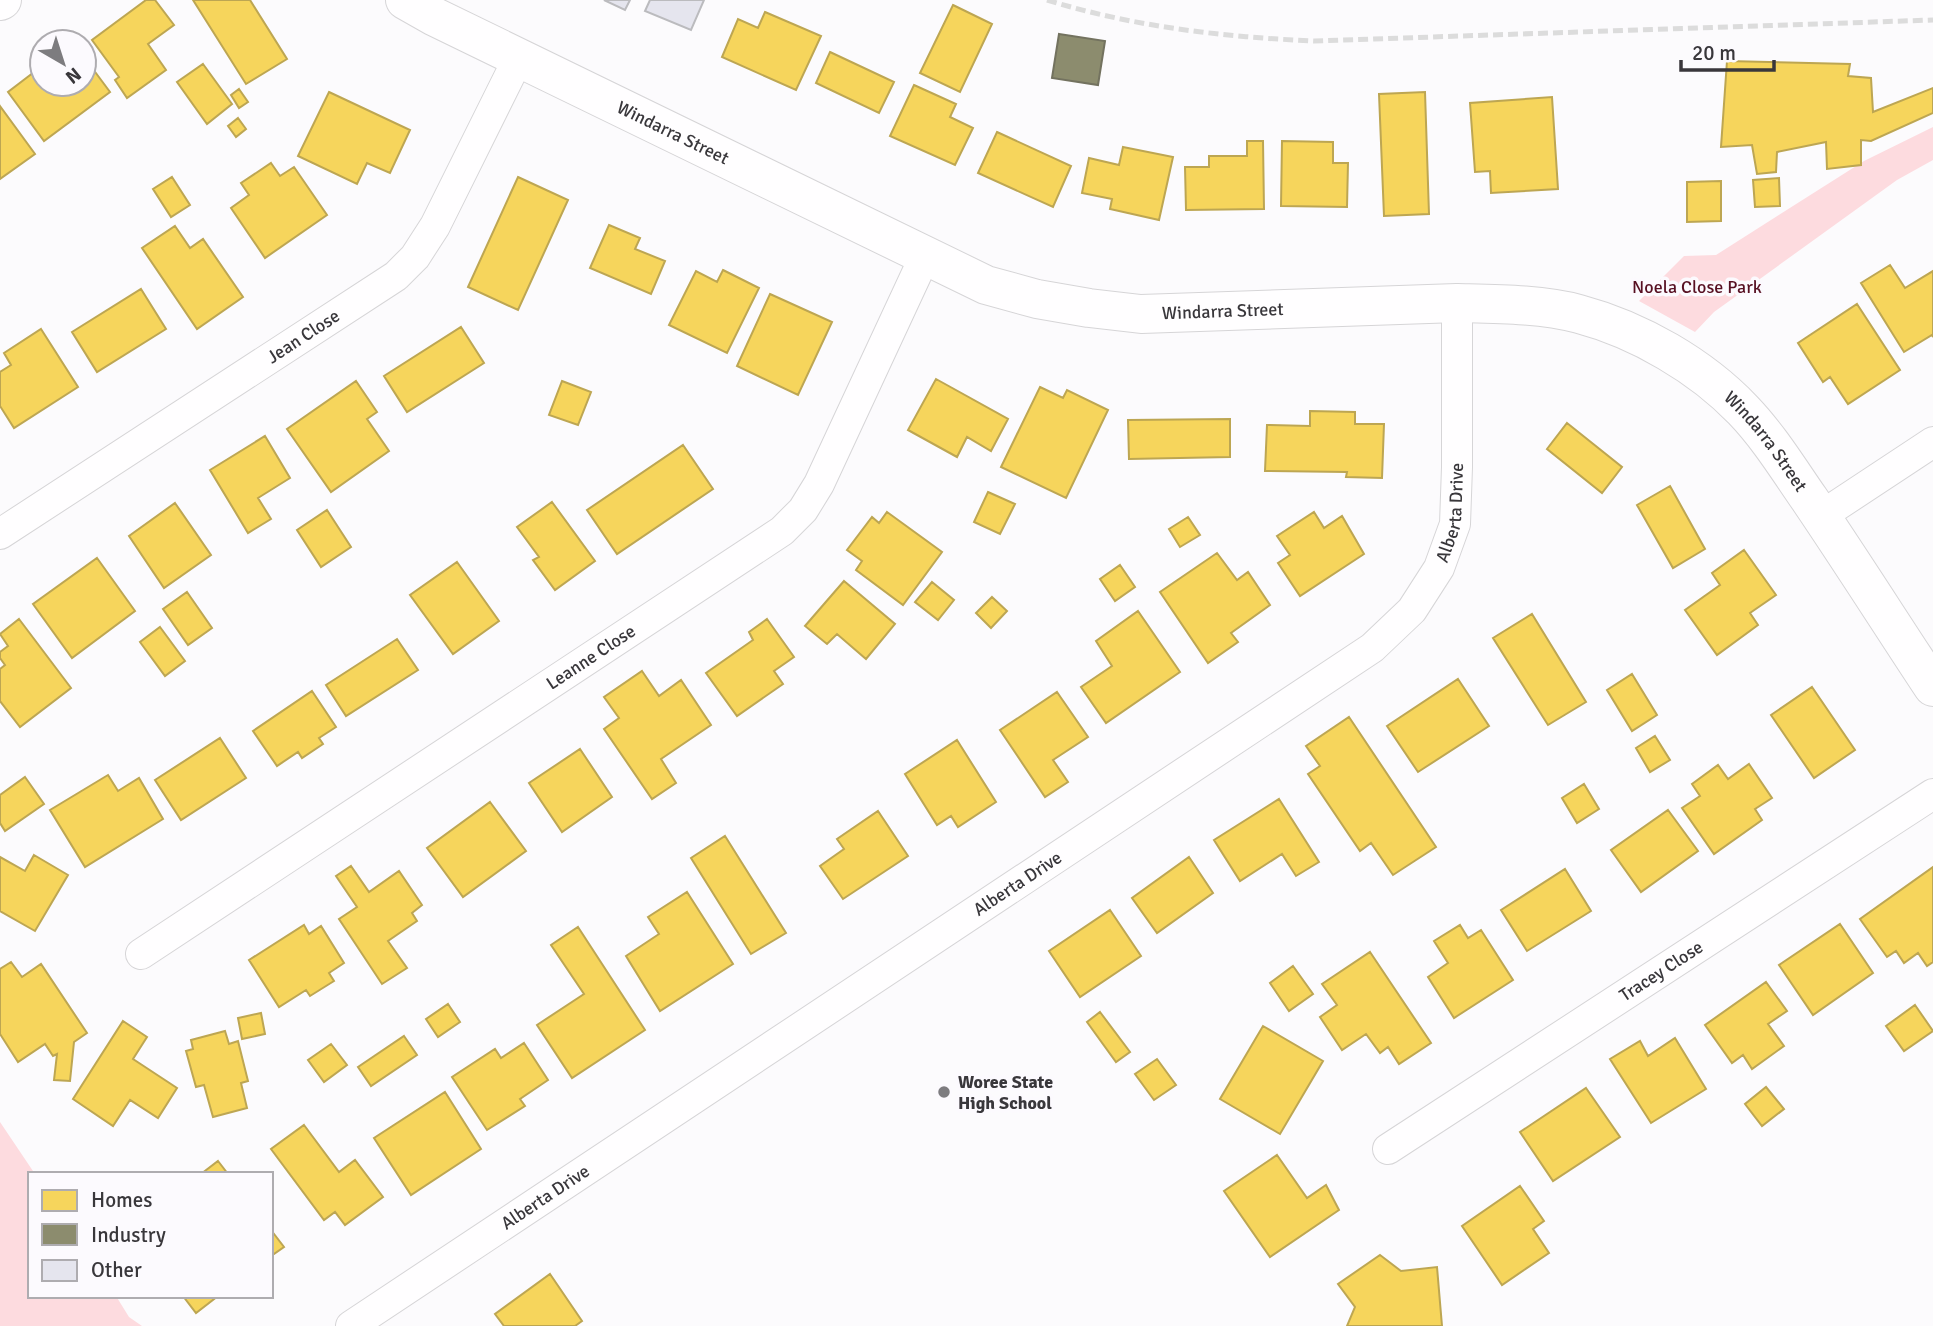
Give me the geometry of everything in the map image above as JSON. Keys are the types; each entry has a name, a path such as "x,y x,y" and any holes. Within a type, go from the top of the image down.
{"street":[{"name":"Windarra Street","path":"405,0 986,285 1037,299 1141,314 1457,303 1578,313 1617,327 1657,345 1701,373 1743,410 1775,448 1933,687"},
{"name":"Jean Close","path":"0,534 396,276 415,257 435,226 519,57"},
{"name":"Leanne Close","path":"141,954 782,531 803,510 819,484 925,256"},
{"name":"Alberta Drive","path":"351,1326 1372,648 1412,610 1439,568 1455,524 1457,303"},
{"path":"1821,516 1933,442"},
{"name":"Tracey Close","path":"1388,1149 1933,794"}],"green space":[{"name":"Noela Close Park","path":"1933,127 1933,160 1897,180 1714,312 1695,332 1639,301 1684,256 1716,255 1864,161"},
{"path":"0,1122 34,1172 28,1172 28,1298 117,1298 129,1317 142,1326 0,1326"}],"building: Homes":[{"path":"146,0 155,0 174,25 148,44 166,70 127,98 115,80 119,77 98,48 98,36"},
{"path":"193,0 250,0 287,59 246,84"},
{"path":"953,5 992,24 960,92 920,73"},
{"path":"765,12 821,36 796,90 722,57 738,19 758,28"},
{"path":"830,52 894,82 879,113 816,83"},
{"path":"1727,61 1850,64 1848,76 1871,78 1873,112 1933,88 1933,113 1871,141 1861,140 1861,165 1827,169 1826,142 1777,152 1776,172 1757,174 1752,145 1721,147"},
{"path":"203,64 232,104 207,124 177,82"},
{"path":"98,76 110,92 44,141 8,92 28,77 28,98 98,98"},
{"path":"914,85 956,104 950,117 973,128 955,165 890,136"},
{"path":"239,89 248,102 239,108 231,95"},
{"path":"329,92 410,130 390,173 367,163 357,184 298,156"},
{"path":"1425,92 1429,214 1384,216 1379,94"},
{"path":"1552,97 1558,189 1491,193 1490,171 1475,172 1470,103"},
{"path":"0,106 35,154 0,179"},
{"path":"238,118 246,129 236,137 228,126"},
{"path":"997,132 1071,166 1053,207 978,173"},
{"path":"1247,141 1263,141 1264,209 1186,210 1185,167 1209,167 1209,156 1247,156"},
{"path":"1282,141 1333,142 1333,163 1348,163 1347,207 1281,206"},
{"path":"1123,147 1173,157 1159,220 1110,209 1112,199 1082,193 1089,158 1119,165"},
{"path":"271,163 280,176 294,167 327,215 265,258 231,208 249,195 241,183"},
{"path":"172,177 190,205 171,217 153,189"},
{"path":"518,177 568,200 518,310 468,287"},
{"path":"1779,178 1780,206 1755,207 1753,180"},
{"path":"1721,181 1721,221 1687,222 1687,182"},
{"path":"609,225 640,238 635,249 665,261 651,294 590,268"},
{"path":"175,226 190,248 203,239 243,297 197,329 142,248"},
{"path":"1890,265 1905,288 1933,271 1933,337 1932,335 1904,352 1861,283"},
{"path":"723,270 759,288 727,353 669,325 696,271 717,282"},
{"path":"141,289 166,329 97,372 72,332"},
{"path":"770,294 832,322 798,395 737,366"},
{"path":"1857,304 1900,370 1848,404 1830,377 1823,382 1798,343"},
{"path":"461,327 484,363 407,412 384,376"},
{"path":"41,329 78,387 14,428 0,406 0,372 11,365 4,353"},
{"path":"936,379 1008,419 991,451 967,437 957,457 908,430"},
{"path":"356,381 377,412 367,419 389,451 331,492 287,429"},
{"path":"562,381 591,392 578,425 549,415"},
{"path":"1040,387 1063,398 1067,390 1108,410 1066,498 1001,467"},
{"path":"1310,411 1355,412 1355,424 1384,424 1382,478 1346,477 1347,472 1265,471 1267,425 1310,426"},
{"path":"1230,419 1230,457 1129,459 1128,420"},
{"path":"1567,423 1622,467 1602,493 1547,449"},
{"path":"265,436 290,478 258,498 271,519 248,533 210,470"},
{"path":"683,445 713,489 617,554 587,510"},
{"path":"1670,486 1705,549 1673,568 1637,505"},
{"path":"988,492 1015,504 1000,534 974,522"},
{"path":"552,502 595,561 555,590 533,560 539,557 517,527"},
{"path":"175,503 211,555 164,588 129,536"},
{"path":"327,510 351,547 321,567 297,530"},
{"path":"887,512 942,552 903,605 856,570 862,561 847,550 872,517 879,523"},
{"path":"1314,512 1324,528 1342,516 1364,554 1300,596 1278,563 1290,555 1277,536"},
{"path":"1188,517 1200,535 1180,547 1169,529"},
{"path":"1744,550 1776,595 1750,613 1758,625 1717,655 1685,610 1720,585 1712,573"},
{"path":"1217,553 1237,580 1248,572 1270,605 1231,633 1238,642 1208,663 1160,592"},
{"path":"97,558 135,611 72,658 33,604"},
{"path":"457,562 499,621 453,654 410,595"},
{"path":"1120,565 1135,587 1115,601 1100,579"},
{"path":"844,581 895,624 866,659 837,634 827,644 805,626"},
{"path":"932,582 954,600 938,620 915,602"},
{"path":"187,592 212,628 188,645 163,609"},
{"path":"992,597 1007,611 991,628 976,613"},
{"path":"1138,611 1180,672 1106,723 1081,687 1112,666 1096,641"},
{"path":"1532,614 1586,702 1548,725 1493,638"},
{"path":"19,619 71,688 20,727 0,701 0,669 5,665 0,658 0,652 8,646 0,634"},
{"path":"767,619 794,657 774,671 783,684 737,716 706,673 753,640 749,632"},
{"path":"160,627 185,661 165,676 140,642"},
{"path":"397,639 418,670 346,716 326,685"},
{"path":"642,671 659,696 681,680 711,725 661,759 676,783 652,799 604,729 619,718 604,697"},
{"path":"1632,674 1657,715 1632,731 1607,690"},
{"path":"1458,679 1489,726 1418,772 1387,726"},
{"path":"1812,687 1855,750 1814,778 1771,715"},
{"path":"312,691 336,727 319,738 323,744 302,758 298,752 277,766 253,731"},
{"path":"1057,692 1088,737 1053,760 1068,782 1045,797 1000,730"},
{"path":"1349,717 1436,847 1393,875 1371,843 1360,851 1308,774 1320,766 1306,746"},
{"path":"1655,736 1670,760 1650,772 1636,748"},
{"path":"220,738 246,778 181,820 155,780"},
{"path":"957,740 996,802 958,827 951,816 937,825 905,774"},
{"path":"580,749 612,797 562,832 529,783"},
{"path":"1749,764 1772,798 1755,809 1762,820 1714,854 1682,808 1700,796 1692,784 1718,765 1728,779"},
{"path":"108,775 118,791 139,778 163,819 85,867 50,810"},
{"path":"25,777 44,804 5,831 0,823 0,795"},
{"path":"1584,784 1599,809 1577,823 1562,798"},
{"path":"1279,799 1319,862 1296,876 1282,854 1240,881 1214,840"},
{"path":"490,802 526,851 463,897 427,848"},
{"path":"1668,810 1698,851 1641,892 1611,850"},
{"path":"878,811 908,856 843,899 820,866 844,849 837,839"},
{"path":"725,836 786,933 751,954 691,858"},
{"path":"34,855 68,875 35,931 0,911 0,857 25,871"},
{"path":"1189,857 1213,893 1157,933 1132,898"},
{"path":"351,866 369,892 399,871 422,905 412,913 417,921 388,941 407,968 382,984 339,919 357,907 336,876"},
{"path":"1933,867 1933,962 1927,966 1918,953 1904,963 1896,951 1887,957 1860,919"},
{"path":"1565,869 1591,911 1527,951 1501,910"},
{"path":"687,892 733,964 660,1011 626,956 659,934 648,917"},
{"path":"1110,910 1141,956 1080,997 1049,951"},
{"path":"1840,924 1873,973 1813,1015 1779,965"},
{"path":"304,925 309,934 321,926 344,963 329,973 334,981 310,996 306,990 279,1007 249,960"},
{"path":"1460,925 1468,938 1481,930 1513,980 1454,1018 1428,977 1448,963 1434,941"},
{"path":"578,927 645,1030 572,1078 537,1025 584,994 551,945"},
{"path":"1370,952 1431,1043 1399,1064 1388,1047 1380,1053 1366,1034 1342,1050 1320,1017 1337,1005 1322,984"},
{"path":"11,962 22,977 41,964 87,1033 74,1042 70,1081 54,1080 57,1054 53,1056 45,1044 18,1062 0,1034 0,969"},
{"path":"1293,966 1313,994 1289,1011 1270,983"},
{"path":"1766,982 1787,1011 1768,1024 1784,1046 1752,1069 1743,1055 1732,1063 1705,1025"},
{"path":"448,1004 460,1022 438,1037 426,1019"},
{"path":"1915,1005 1933,1031 1904,1051 1886,1026"},
{"path":"1100,1012 1130,1052 1116,1062 1087,1022"},
{"path":"261,1013 265,1034 242,1039 238,1018"},
{"path":"123,1021 147,1037 133,1059 177,1088 158,1118 130,1100 113,1126 73,1099"},
{"path":"1263,1026 1323,1061 1280,1134 1220,1099"},
{"path":"225,1031 229,1044 238,1041 248,1081 241,1083 247,1108 213,1117 204,1085 196,1087 186,1051 193,1049 191,1040"},
{"path":"404,1036 417,1055 371,1086 358,1067"},
{"path":"1675,1038 1706,1089 1651,1123 1610,1059 1640,1041 1648,1056"},
{"path":"524,1043 548,1080 520,1099 525,1106 487,1130 452,1077 495,1049 501,1058"},
{"path":"331,1044 347,1065 324,1082 308,1060"},
{"path":"1157,1059 1176,1085 1154,1100 1135,1074"},
{"path":"1766,1087 1784,1109 1762,1126 1745,1104"},
{"path":"1586,1088 1620,1137 1553,1181 1520,1132"},
{"path":"445,1092 481,1149 411,1195 374,1138"},
{"path":"304,1125 339,1172 355,1160 383,1197 345,1225 335,1212 324,1220 271,1149"},
{"path":"1277,1155 1307,1198 1326,1185 1339,1210 1270,1257 1224,1191"},
{"path":"218,1161 226,1172 204,1172"},
{"path":"1520,1186 1544,1221 1533,1229 1549,1253 1502,1285 1462,1226"},
{"path":"273,1233 284,1247 273,1255"},
{"path":"1380,1255 1401,1271 1437,1267 1442,1326 1347,1326 1355,1307 1338,1284"},
{"path":"550,1274 582,1321 575,1326 504,1326 495,1314"},
{"path":"185,1298 215,1298 196,1313"}],"building: Industry":[{"path":"1059,34 1105,41 1098,85 1052,78"}],"building: Other":[{"path":"604,0 630,0 625,10"},
{"path":"650,0 704,0 691,30 645,11"}],"railway":[{"path":"1047,0 1146,24 1247,37 1314,41 1933,20"}],"place":[{"name":"Woree State High School","path":"944,1092"}]}
